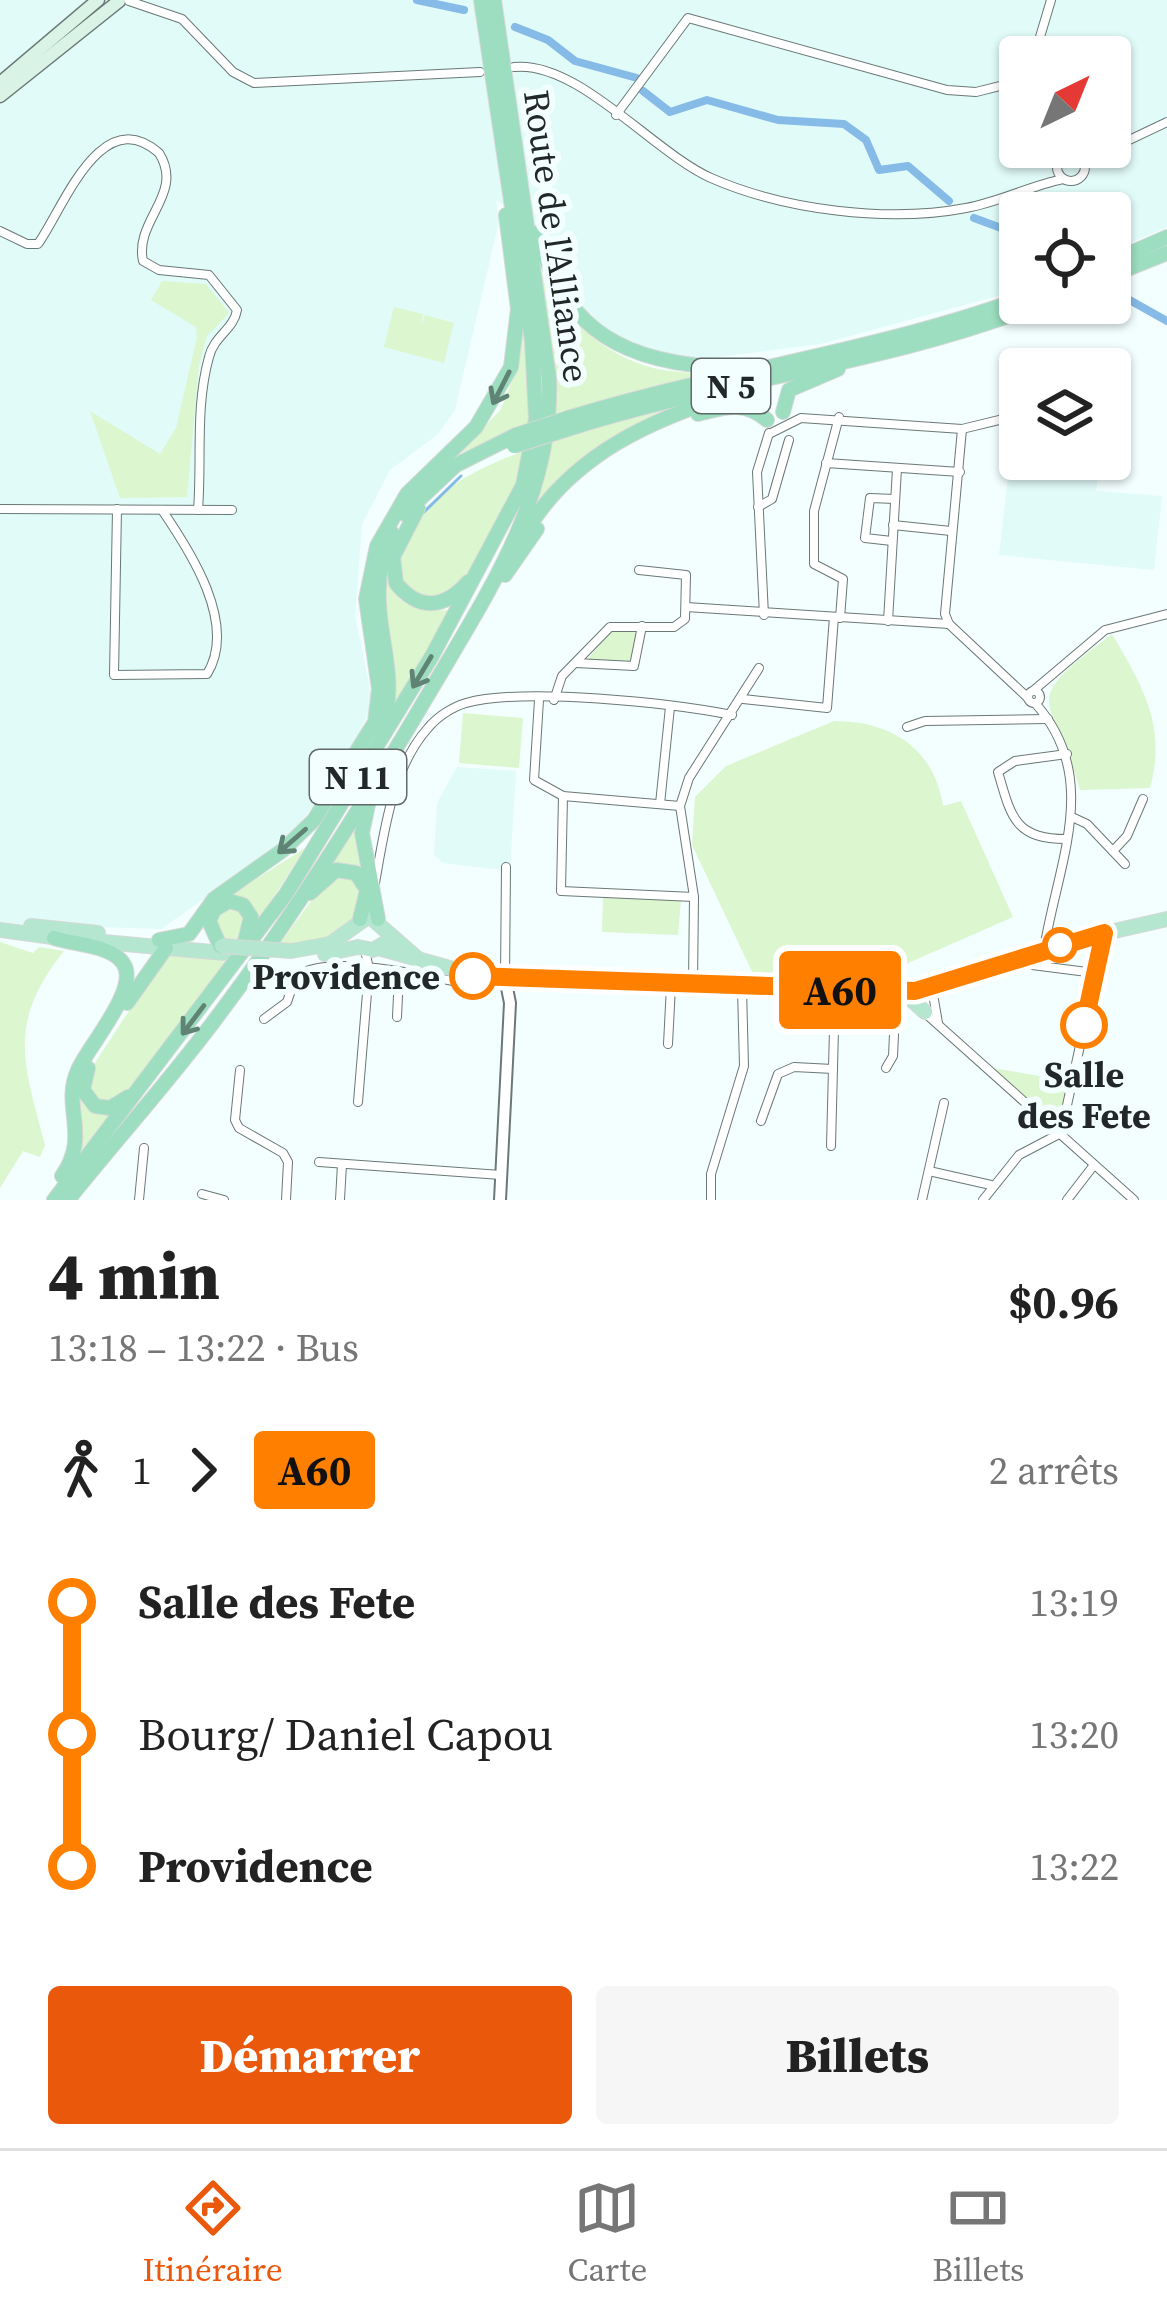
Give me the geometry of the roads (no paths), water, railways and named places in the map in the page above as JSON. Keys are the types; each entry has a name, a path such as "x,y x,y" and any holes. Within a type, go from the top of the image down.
{"highway":[{"name":"Route de l'Alliance","path":"50,1200 262,956 397,748 483,602 535,491 550,417 511,149 478,0"},
{"name":"Route de l'Alliance","path":"68,1200 168,1066 363,770 481,571 523,485 536,419 532,341 494,0"},
{"path":"511,149 527,173 542,250 564,297 586,322 622,349 657,362 742,369"},
{"path":"356,924 368,895 361,876 343,868 329,874 219,1022 117,1106 99,1108 85,1095 88,1068 162,944 189,934 214,899 302,834 361,747 379,710 366,620 371,564 396,511 488,412 514,354 518,309 511,149"},
{"path":"1131,253 1167,238"},
{"path":"1131,268 1167,254"},
{"name":"N 5","path":"515,440 742,369 854,347 999,304"},
{"name":"N 5","path":"568,424 896,348 999,316"},
{"path":"507,556 556,491 627,434 683,409 896,348"},
{"path":"483,602 582,476 617,451 684,417 732,405 779,422 789,390 854,361"},
{"path":"425,476 515,440"},
{"path":"481,571 453,597 434,604 409,597 392,569 401,534 421,503 456,473 515,440"},
{"path":"363,770 390,697 376,598 390,538 429,485 515,440"},
{"path":"382,924 363,823 397,748"},
{"path":"222,949 211,934 210,916 224,902 239,902 250,914 251,929 226,977"},
{"path":"50,1200 76,1151 73,1085 78,1067 120,1000 128,976 124,963 111,954 54,938"}],"main road":[{"path":"0,83 98,0"},
{"path":"0,96 118,0 131,1"},
{"path":"0,926 291,955 417,958 452,973 506,978 899,992 927,989 1104,933 1167,920"},
{"path":"291,955 329,944 356,924 382,924 417,958"},
{"path":"356,924 369,954"},
{"path":"369,954 382,924"},
{"path":"0,926 54,938 162,944"},
{"path":"899,992 925,1012"}],"street":[{"path":"146,0 159,10"},
{"path":"1040,36 1051,0"},
{"path":"131,1 182,20 233,73 254,83 479,72"},
{"path":"616,115 688,18 947,90 976,92 999,86"},
{"path":"514,67 547,69 688,166 758,194 878,213 960,209 1044,182 1078,180 1085,170"},
{"path":"1131,139 1167,122"},
{"path":"0,231 26,244 38,244 98,150 115,140 134,139 159,153 168,172 168,186 141,248 143,260 152,268 209,275 237,310 234,322 215,338 206,370 198,510"},
{"path":"1044,182 1055,168"},
{"path":"1059,168 1063,179"},
{"path":"743,699 827,708 843,579 814,565 814,511 839,418"},
{"path":"764,615 758,464 779,422 839,418 962,429 999,420"},
{"path":"962,429 944,604 949,624 1035,697 1067,754 1076,804 1043,951"},
{"path":"758,507 772,499 790,440"},
{"path":"826,463 960,472"},
{"path":"887,621 897,470"},
{"path":"892,541 865,538 863,525 870,498 895,499"},
{"path":"0,509 232,510"},
{"path":"117,509 113,675 207,674 214,626 207,594 162,510"},
{"path":"893,525 951,531"},
{"path":"554,700 562,676 610,627 677,626 686,607 686,575 639,570"},
{"path":"686,607 949,624"},
{"path":"1035,697 1048,679 1105,630 1167,614"},
{"path":"575,663 634,666 642,626"},
{"path":"693,985 694,897 680,806 689,778 759,668"},
{"path":"539,700 534,780 562,796 680,806"},
{"path":"374,885 394,798 431,724 465,703 554,700 732,715"},
{"path":"660,805 670,707"},
{"path":"907,728 926,721 1045,716"},
{"path":"1066,839 1038,839 1020,828 998,772 1015,761 1067,754"},
{"path":"562,796 561,891 694,897"},
{"path":"1113,850 1127,836 1143,800"},
{"path":"1072,817 1087,824 1125,864"},
{"path":"500,1200 510,1004 506,867"},
{"path":"1060,1133 1104,933"},
{"path":"358,1102 369,954"},
{"path":"264,1019 286,1004 303,971 369,954 399,974 478,986"},
{"path":"1011,962 1095,973"},
{"path":"397,1018 399,974"},
{"path":"668,1044 671,984"},
{"path":"711,1200 711,1174 744,1066 742,986"},
{"path":"927,989 925,1012 1134,1200"},
{"path":"927,989 939,1024"},
{"path":"831,1146 835,990"},
{"path":"886,1068 892,1056 899,992"},
{"path":"761,1121 778,1074 794,1067 833,1069"},
{"path":"239,1070 235,1120 239,1128 283,1153 288,1162 286,1200"},
{"path":"922,1200 944,1103"},
{"path":"983,1200 1024,1151 1060,1133"},
{"path":"139,1200 144,1148"},
{"path":"319,1162 501,1175"},
{"path":"340,1200 342,1164"},
{"path":"1067,1200 1094,1165"},
{"path":"928,1171 991,1185"},
{"path":"202,1194 224,1200"}],"waterway":[{"path":"417,0 464,10"},
{"path":"515,27 548,40 575,61 637,78"},
{"path":"643,91 670,112 707,100 778,120 844,124 866,140 879,170 908,166 949,201"},
{"path":"974,218 999,227"},
{"path":"1131,301 1167,321"},
{"path":"424,512 461,476"}],"place":[{"name":"Providence","path":"473,976"},
{"name":"Salle des Fete","path":"1084,1025"}]}
